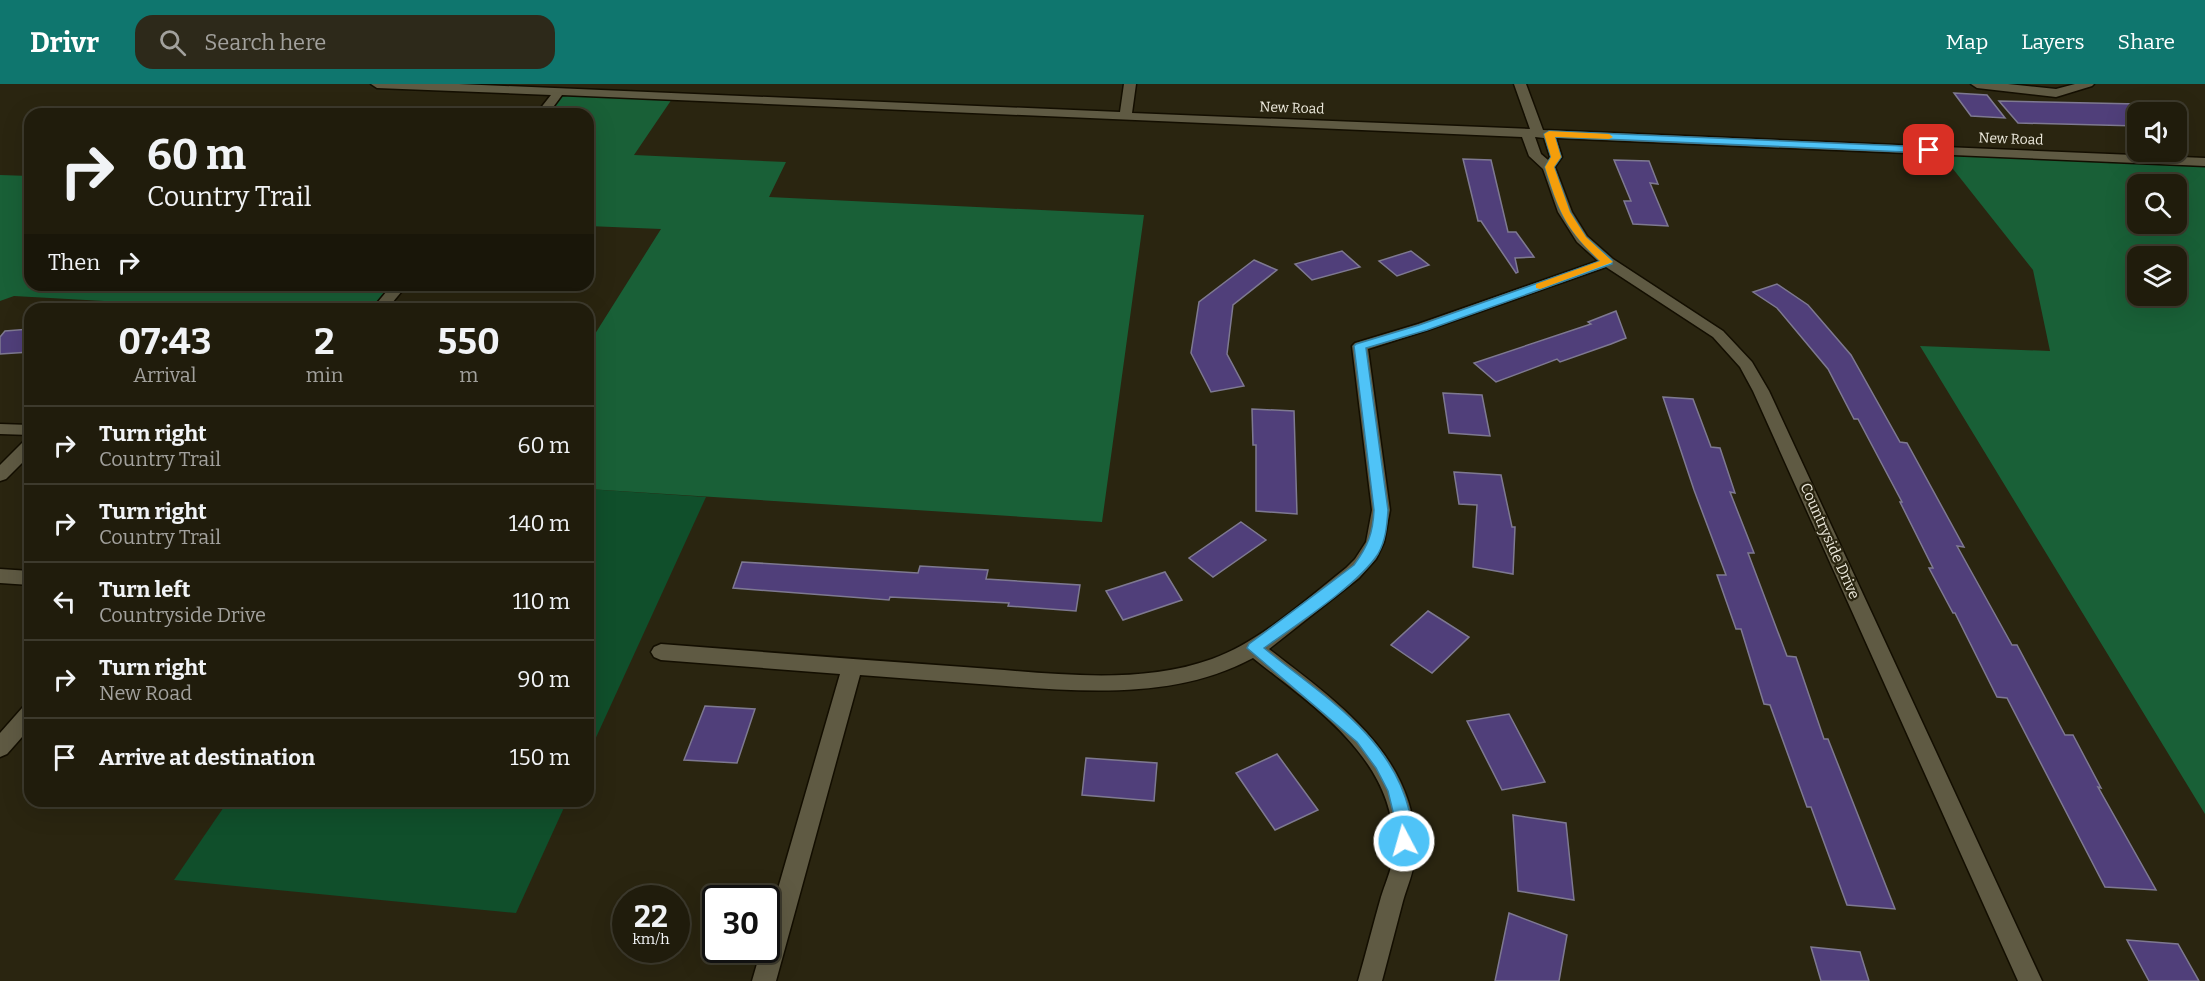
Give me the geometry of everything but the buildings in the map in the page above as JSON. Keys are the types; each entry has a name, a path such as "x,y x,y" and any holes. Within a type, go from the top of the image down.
{"street":[{"name":"New Road","path":"377,84 2205,162"},
{"path":"1125,116 1130,84"},
{"path":"1520,84 1538,134"},
{"path":"1977,84 2056,93 2088,84"},
{"path":"547,108 559,92"},
{"name":"Countryside Drive","path":"1538,134 1535,156 1550,167 1564,212 1573,227 1608,262 1718,334 1746,365 1771,412 2030,981"},
{"name":"Countryside Drive","path":"1538,134 1556,157 1550,167"},
{"path":"661,652 1082,683 1156,681 1201,670 1254,648 1359,568 1373,551 1380,532 1381,510 1360,346 1423,327 1608,262"},
{"path":"384,303 395,291"},
{"path":"0,429 24,430"},
{"path":"0,475 24,451"},
{"path":"0,576 24,578"},
{"path":"1254,648 1362,737 1382,763 1396,791 1404,824 1404,858 1370,981"},
{"path":"764,981 852,667"},
{"path":"0,748 24,720"}],"green space":[{"path":"559,92 674,96 634,155 786,162 769,197 1144,215 1102,522 594,489 594,335 661,229 594,226 594,108 547,108"},
{"path":"1938,150 2127,158 2127,162 2205,162 2205,814 1920,346 2050,351 2033,270"},
{"path":"0,175 24,176 24,291 395,291 384,303 140,303 14,296 0,301"},
{"path":"594,489 706,497 594,742"},
{"path":"224,807 564,807 516,913 174,880"}],"slow traffic":[{"path":"1540,286 1608,262 1582,239 1564,212 1550,167 1556,157 1549,134 1609,137"}],"route":[{"path":"1404,841 1404,824 1396,791 1382,763 1362,737 1254,648 1359,568 1373,551 1380,532 1381,510 1360,346 1423,327 1608,262 1582,239 1564,212 1550,167 1556,157 1549,134 1929,150"}]}
